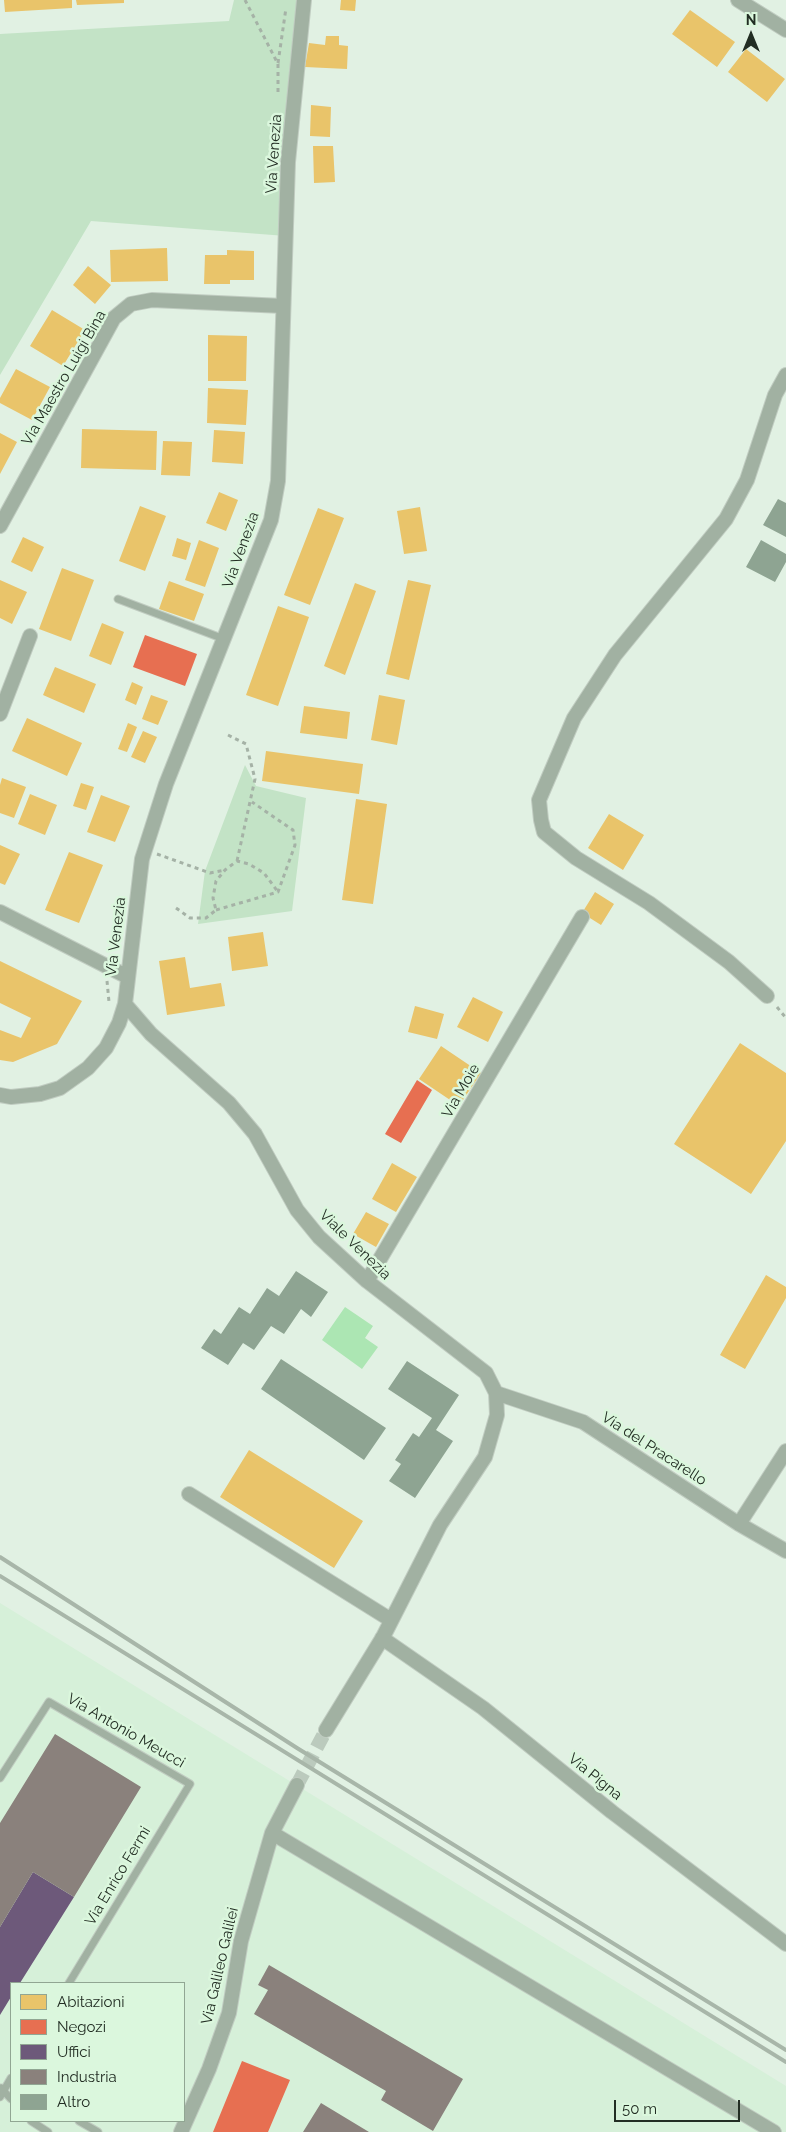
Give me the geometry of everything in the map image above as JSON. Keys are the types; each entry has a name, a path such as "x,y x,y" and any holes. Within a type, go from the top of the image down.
{"street":[{"name":"Via Venezia","path":"0,1095 11,1097 30,1095 60,1088 88,1068 106,1048 119,1023 124,1004 145,849 166,784 271,520 278,481 288,162 304,0"},
{"path":"738,0 786,30"},
{"name":"Via Maestro Luigi Bina","path":"0,526 114,318 131,304 152,300 283,306"},
{"path":"767,996 729,962 649,902 576,858 544,832 539,800 574,718 615,655 726,519 747,480 775,395 786,375"},
{"path":"0,714 30,636"},
{"path":"0,912 128,977"},
{"name":"Via Moie","path":"367,1281 582,917"},
{"name":"Viale Venezia","path":"124,1004 151,1034 229,1103 255,1134 302,1216 319,1237 367,1281 486,1373 496,1393"},
{"name":"Viale Venezia","path":"119,1023 151,1034"},
{"path":"326,1730 382,1638 440,1525 485,1457 497,1415 496,1393"},
{"name":"Via del Pracarello","path":"496,1393 583,1422 740,1524 786,1551"},
{"path":"740,1524 786,1451"},
{"path":"189,1494 391,1620"},
{"name":"Via Pigna","path":"382,1638 483,1708 612,1812 786,1944"},
{"path":"297,1785 272,1833 774,2132"},
{"name":"Via Galileo Galilei","path":"181,2132 210,2069 229,2012 241,1941 272,1833"}],"lane":[{"path":"118,599 225,639"},
{"name":"Via Antonio Meucci","path":"0,1778 49,1702 190,1784"},
{"name":"Via Enrico Fermi","path":"70,1982 190,1784"},
{"path":"4,2092 10,2080"},
{"path":"33,2122 48,2132"},
{"path":"81,2122 98,2132"}],"path":[{"path":"246,0 278,64"},
{"path":"278,100 278,64 288,0"},
{"path":"216,910 213,898 216,881 225,870 237,862 252,802 255,779 246,744 228,735"},
{"path":"252,802 294,830 295,845 278,892"},
{"path":"145,849 185,866 210,874 225,870"},
{"path":"237,862 249,864 264,873 278,892"},
{"path":"176,908 190,918 206,918 216,910 278,892"},
{"path":"106,966 109,1007"}],"shaded area":[{"path":"234,0 304,0 286,236 91,221 0,375 0,34 229,21"},
{"path":"245,765 256,786 306,798 292,911 198,924 205,871"},
{"path":"345,1307 373,1326 365,1338 378,1347 362,1369 322,1340"},
{"path":"0,1603 786,2086 786,2132 0,2132"}],"building: Abitazioni":[{"path":"4,0 72,0 72,8 5,12"},
{"path":"76,0 124,0 124,3 77,5"},
{"path":"341,0 356,0 355,11 340,10"},
{"path":"690,10 735,42 717,67 672,34"},
{"path":"326,36 339,36 339,45 348,46 347,69 305,67 309,43 325,45"},
{"path":"746,49 785,79 767,102 728,72"},
{"path":"311,105 331,107 330,137 310,136"},
{"path":"313,146 333,146 335,182 314,183"},
{"path":"167,248 168,281 111,282 110,250"},
{"path":"227,250 254,251 254,280 230,280 230,284 204,284 205,255 227,255"},
{"path":"88,266 111,285 95,304 73,285"},
{"path":"52,310 85,330 63,366 30,346"},
{"path":"208,335 247,336 246,381 208,381"},
{"path":"16,369 50,387 32,420 0,403 0,398"},
{"path":"208,388 248,390 246,425 207,423"},
{"path":"82,429 157,431 156,470 81,468"},
{"path":"214,430 245,432 243,464 212,462"},
{"path":"0,433 17,442 0,474"},
{"path":"163,441 192,442 190,476 161,475"},
{"path":"219,492 238,500 226,531 206,523"},
{"path":"140,506 166,516 145,571 119,561"},
{"path":"420,507 427,551 404,554 397,511"},
{"path":"318,508 344,518 310,605 284,595"},
{"path":"23,537 44,547 32,572 11,562"},
{"path":"177,538 191,543 186,560 172,556"},
{"path":"199,540 219,548 205,587 185,580"},
{"path":"62,568 94,580 71,641 39,629"},
{"path":"0,580 27,592 12,624 0,618"},
{"path":"408,580 431,585 409,680 386,674"},
{"path":"169,581 204,594 194,621 159,609"},
{"path":"355,583 376,591 345,675 324,666"},
{"path":"278,606 309,617 278,706 246,695"},
{"path":"102,623 124,632 111,665 89,656"},
{"path":"55,667 96,684 84,713 43,695"},
{"path":"132,682 143,687 136,705 125,700"},
{"path":"151,695 168,701 158,725 142,719"},
{"path":"379,695 405,700 397,745 371,740"},
{"path":"304,706 350,712 347,739 300,733"},
{"path":"27,718 82,743 67,776 12,751"},
{"path":"128,723 137,727 127,752 118,749"},
{"path":"143,731 157,737 145,763 131,757"},
{"path":"266,751 363,764 359,794 262,781"},
{"path":"2,778 26,787 14,818 0,813 0,785"},
{"path":"81,783 94,787 86,810 73,806"},
{"path":"30,794 57,805 45,835 18,824"},
{"path":"101,795 130,806 115,842 87,832"},
{"path":"356,799 387,804 373,904 342,900"},
{"path":"609,814 644,835 623,870 588,848"},
{"path":"0,845 20,854 5,885 0,883"},
{"path":"69,852 103,865 79,923 45,910"},
{"path":"595,892 614,904 601,925 582,913"},
{"path":"263,932 268,966 232,971 228,937"},
{"path":"185,957 190,988 221,983 225,1006 167,1015 159,961"},
{"path":"0,961 82,1001 57,1044 13,1062 0,1060 0,1030 21,1038 31,1018 0,1003"},
{"path":"473,997 503,1012 488,1042 457,1027"},
{"path":"415,1006 444,1014 437,1039 408,1032"},
{"path":"740,1043 786,1073 786,1141 751,1194 674,1144"},
{"path":"441,1046 481,1073 459,1106 419,1079"},
{"path":"392,1163 417,1177 396,1212 372,1199"},
{"path":"366,1212 389,1224 376,1247 353,1234"},
{"path":"766,1275 786,1287 786,1298 745,1369 720,1355"},
{"path":"249,1450 363,1521 334,1568 220,1497"}],"building: Negozi":[{"path":"145,635 197,654 185,686 133,667"},
{"path":"417,1080 432,1090 401,1143 385,1134"},
{"path":"242,2061 290,2080 268,2132 213,2132"}],"building: Uffici":[{"path":"33,1872 74,1897 21,1982 10,1982 10,1999 0,2015 0,1927"}],"building: Industria":[{"path":"55,1734 141,1787 74,1897 33,1872 0,1927 0,1823"},
{"path":"269,1965 463,2079 433,2131 381,2100 386,2091 254,2014 268,1990 258,1985"},
{"path":"321,2103 369,2132 303,2132"}],"building: Altro":[{"path":"778,499 786,503 786,537 763,525"},
{"path":"761,540 786,554 786,562 775,582 746,567"},
{"path":"296,1271 328,1292 311,1317 301,1309 284,1334 271,1326 254,1350 243,1343 228,1365 201,1348 214,1329 221,1334 239,1307 250,1314 267,1288 279,1296"},
{"path":"281,1359 386,1428 364,1460 261,1389"},
{"path":"407,1361 459,1395 436,1430 453,1441 415,1498 389,1481 401,1464 395,1460 413,1433 419,1437 432,1418 388,1389"}],"tunnel":[{"path":"297,1785 326,1730"}],"railway":[{"path":"0,1557 297,1748 786,2050"},
{"path":"0,1576 786,2062"}]}
